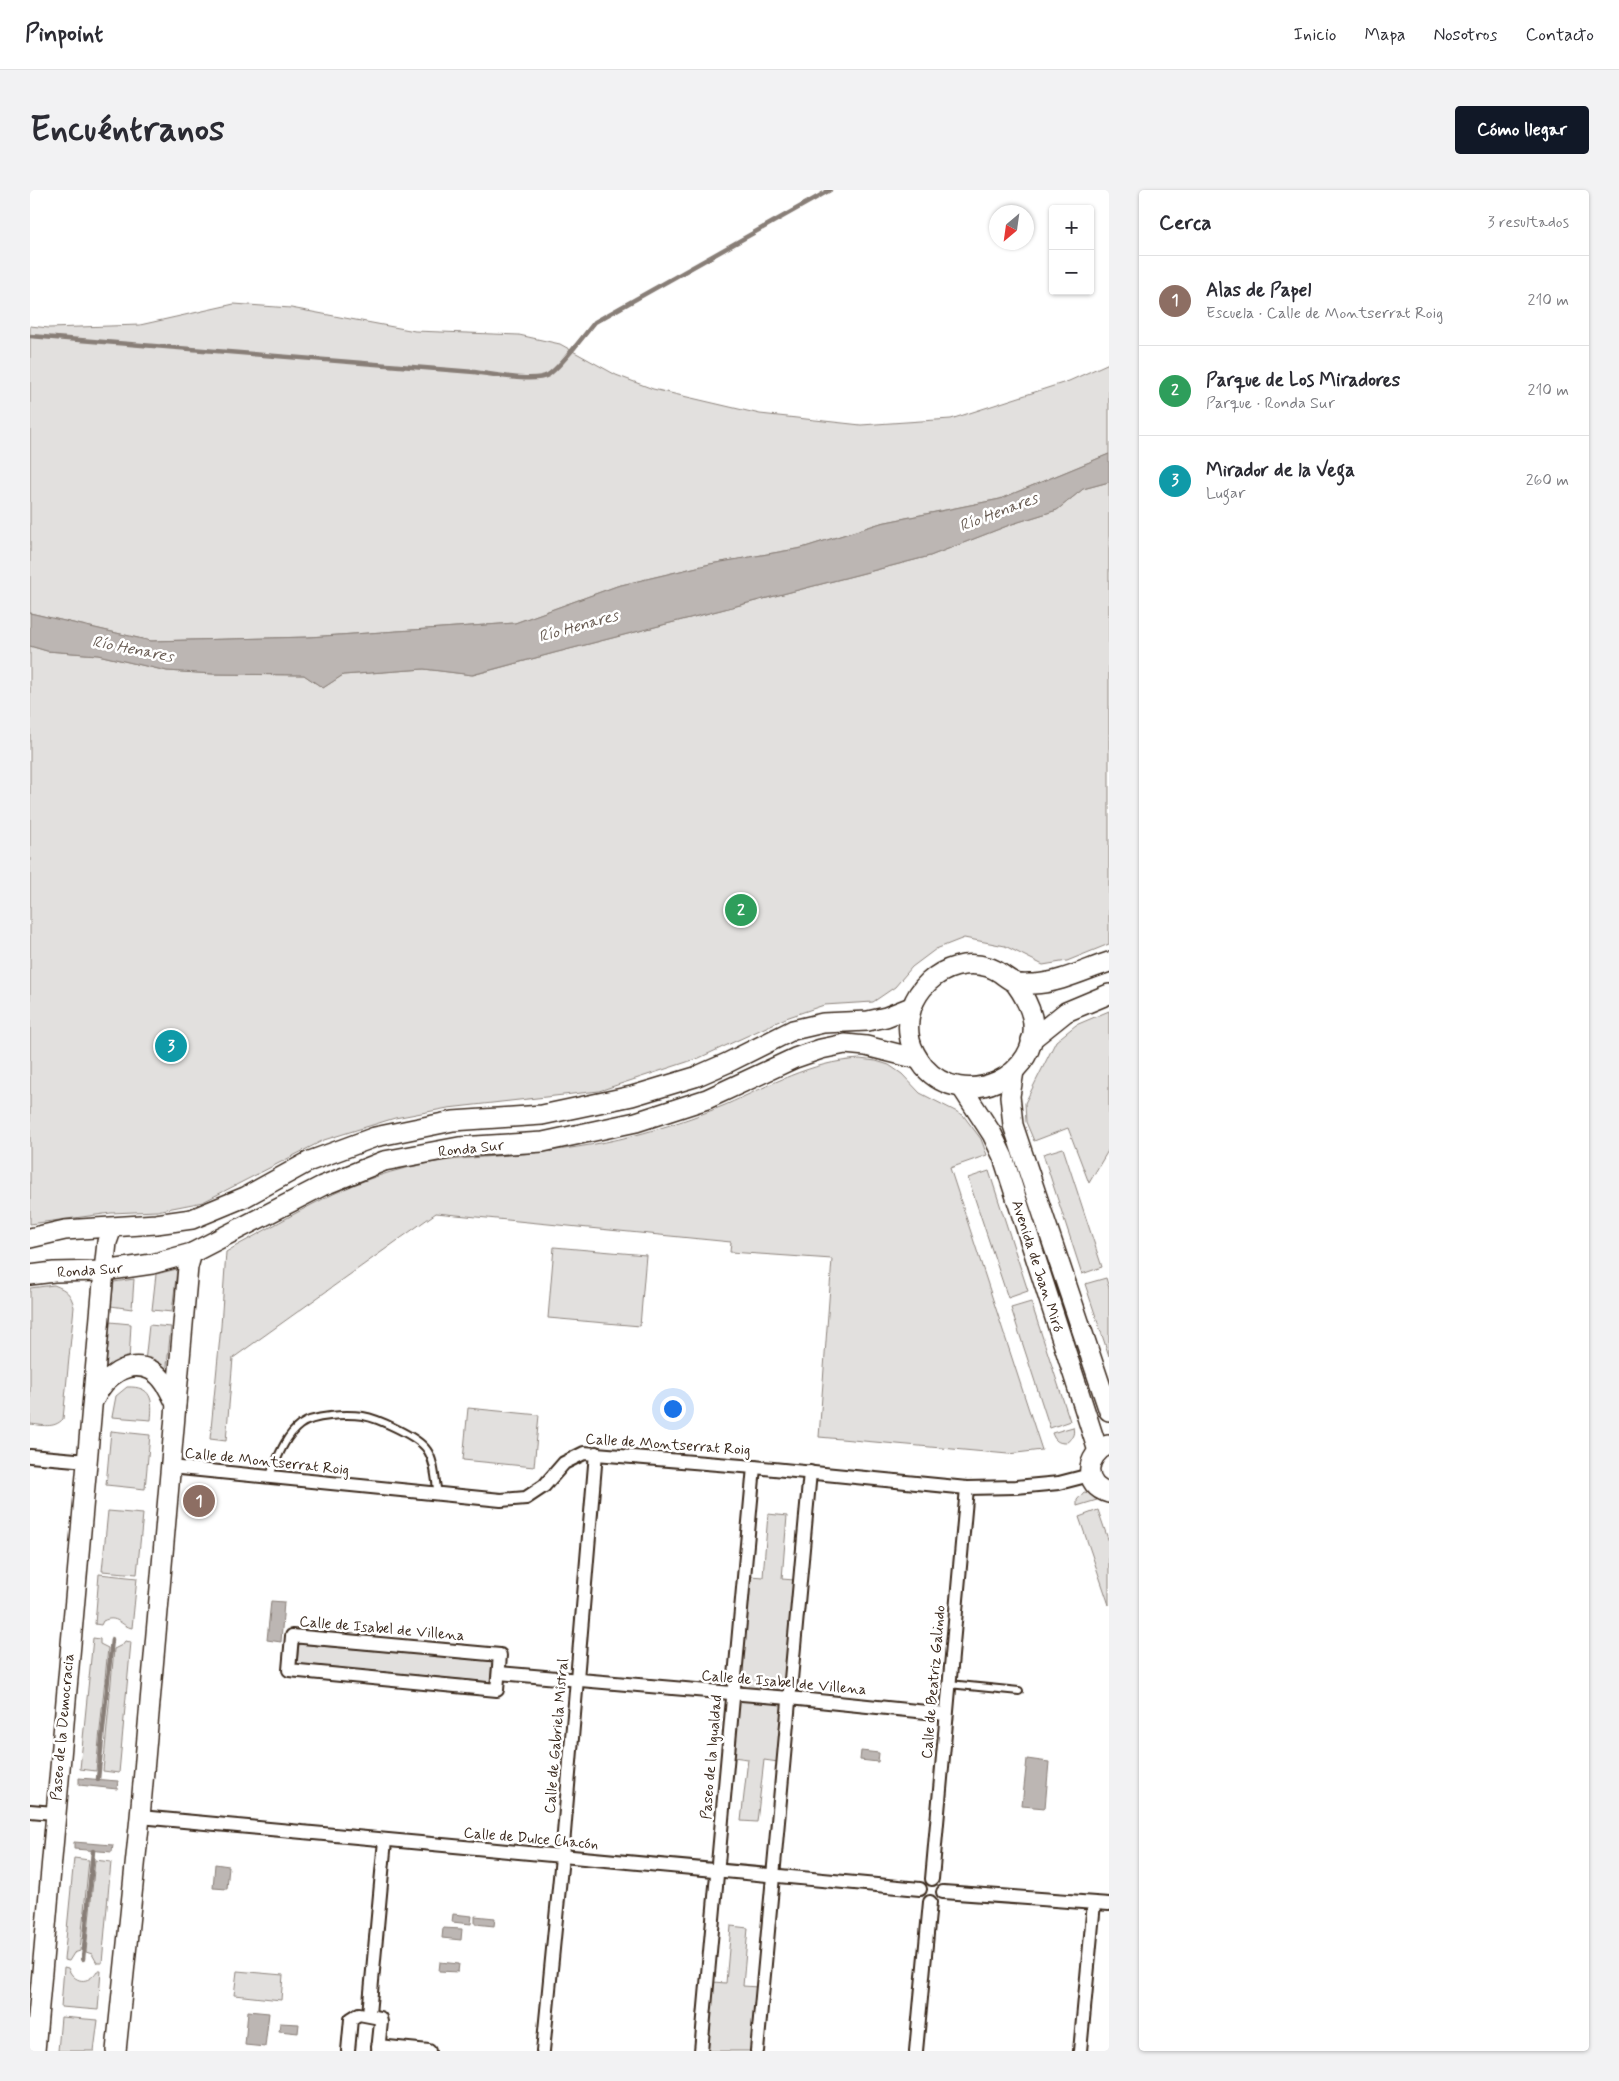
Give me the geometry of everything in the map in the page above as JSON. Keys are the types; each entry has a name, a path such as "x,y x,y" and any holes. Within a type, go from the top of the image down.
{"street":[{"path":"1015,984 1051,982 1109,962"},
{"path":"971,964 988,967 1004,974 1015,984 1027,1000 1032,1019 1031,1040 1025,1056 1014,1071 998,1082 979,1088 962,1088 944,1082 929,1073 918,1059 910,1041 908,1022 919,991 933,977 953,967 971,964"},
{"path":"1031,1040 1066,1012 1109,994"},
{"name":"Ronda Sur","path":"30,1238 65,1230 112,1228 192,1219 245,1196 310,1161 375,1137 453,1121 542,1115 632,1096 695,1077 793,1030 822,1024 868,1021 886,1017 912,1007"},
{"name":"Ronda Sur","path":"30,1275 54,1272 104,1271 152,1264 192,1253 322,1186 384,1161 459,1146 543,1142 636,1122 707,1099 795,1058 821,1049 845,1044 866,1046 918,1059"},
{"name":"Avenida de Joan Miró","path":"1014,1071 1010,1096 1014,1125 1109,1411"},
{"name":"Avenida de Joan Miró","path":"962,1088 992,1134 1003,1157 1104,1448 1091,1460 1090,1475"},
{"name":"Paseo de la Democracia","path":"35,2051 54,1813 104,1271 107,1242 112,1228"},
{"path":"116,2051 140,1817 188,1268 192,1253"},
{"name":"Paseo de la Democracia","path":"93,1403 102,1384 117,1371 138,1366 152,1371 165,1383 176,1404"},
{"name":"Calle de Montserrat Roig","path":"170,1468 501,1500 526,1498 544,1486 564,1463 573,1457 584,1453 596,1452 967,1488 1016,1487 1059,1483 1090,1475"},
{"name":"Calle de Gabriela Mistral","path":"543,2051 562,1857 596,1452"},
{"path":"30,1456 87,1460"},
{"name":"Paseo de la Igualdad","path":"701,2051 754,1466"},
{"path":"758,2051 772,1876 810,1472"},
{"path":"1090,1475 1099,1488 1109,1493"},
{"name":"Calle de Beatriz Galindo","path":"932,1879 967,1488"},
{"name":"Calle de Isabel de Villena","path":"292,1636 500,1655 499,1674 497,1690 289,1670 292,1636"},
{"name":"Calle de Isabel de Villena","path":"499,1674 577,1679 946,1714"},
{"path":"30,1811 54,1813"},
{"name":"Calle de Dulce Chacón","path":"140,1817 718,1872 920,1889"},
{"path":"369,2014 385,1840"},
{"path":"932,1879 938,1881 942,1886 943,1892 936,1901 930,1902 920,1895 920,1889 922,1883 932,1879"},
{"path":"943,1892 1109,1904"},
{"path":"916,2051 930,1902"},
{"path":"1080,2051 1094,1903"},
{"path":"348,2051 351,2020 359,2014 369,2014 380,2018 378,2049 429,2051"}],"lane":[{"path":"269,1478 292,1432 302,1423 316,1417 364,1416 409,1435 420,1442 427,1450 431,1460 438,1494"},
{"path":"949,1684 1019,1691"}],"shaded area":[{"path":"234,304 291,308 415,331 519,335 560,344 616,375 653,389 760,414 861,425 951,419 1069,381 1109,363 1109,454 1000,499 881,523 802,548 710,564 617,586 515,623 309,637 151,641 30,613 30,326 49,328 140,325"},
{"path":"1109,482 1109,944 1067,961 1043,965 1005,946 964,938 936,949 912,967 895,987 873,1002 824,1005 786,1018 699,1058 599,1091 448,1108 395,1118 324,1140 203,1202 157,1211 111,1213 30,1224 30,646 47,651 98,655 167,671 213,674 304,675 323,688 343,675 424,669 473,675 930,556 1012,524 1057,510 1083,489"},
{"path":"1109,1011 1109,1149 1089,1183 1068,1128 1034,1141 1026,1122 1025,1103 1056,1041 1076,1025"},
{"path":"860,1059 889,1065 902,1074 920,1093 963,1115 981,1139 987,1155 950,1168 1042,1450 1008,1454 819,1437 832,1259 730,1252 731,1242 436,1213 233,1358 226,1441 210,1439 226,1252 236,1246 322,1199 390,1172 442,1161 551,1151 619,1139 703,1114 774,1082 807,1070 841,1061"},
{"path":"1063,1148 1102,1267 1082,1274 1043,1154"},
{"path":"989,1171 1028,1291 1008,1298 968,1178"},
{"path":"554,1247 646,1255 640,1326 548,1318"},
{"path":"177,1269 172,1312 152,1310 156,1274"},
{"path":"1106,1278 1109,1288 1109,1356 1085,1284"},
{"path":"134,1279 132,1309 111,1306 114,1282"},
{"path":"54,1285 68,1293 74,1307 63,1419 52,1425 30,1424 30,1288"},
{"path":"1031,1302 1070,1421 1050,1428 1011,1308"},
{"path":"110,1322 131,1324 129,1362 106,1370"},
{"path":"149,1325 171,1327 166,1375 145,1362"},
{"path":"127,1387 142,1389 149,1396 152,1406 151,1420 112,1417 116,1396"},
{"path":"468,1408 539,1415 534,1467 463,1460"},
{"path":"1073,1427 1073,1436 1066,1443 1061,1443 1054,1438 1052,1433"},
{"path":"111,1431 150,1435 145,1489 106,1485"},
{"path":"1084,1492 1090,1493 1097,1500 1077,1506 1077,1500"},
{"path":"1098,1510 1109,1542 1109,1605 1079,1517"},
{"path":"108,1511 143,1514 137,1574 102,1571"},
{"path":"768,1514 787,1516 782,1579 794,1580 784,1691 740,1688 750,1576 763,1577"},
{"path":"99,1574 137,1578 132,1628 112,1619 103,1621 101,1625 95,1624"},
{"path":"93,1638 100,1639 100,1644 108,1648 96,1771 80,1769"},
{"path":"125,1641 131,1642 119,1773 103,1771 114,1649"},
{"path":"299,1644 492,1661 490,1682 297,1664"},
{"path":"740,1698 784,1703 778,1762 764,1760 757,1822 741,1821 748,1759 733,1757"},
{"path":"74,1858 89,1860 80,1951 74,1953 69,1961 64,1960"},
{"path":"95,1860 111,1862 102,1963 97,1963 92,1954 86,1952"},
{"path":"731,1926 748,1928 743,1986 758,1987 752,2051 707,2051 713,1982 726,1983"},
{"path":"64,1967 68,1968 74,1977 81,1980 90,1979 97,1971 101,1971 98,2010 61,2007"},
{"path":"237,1971 283,1975 281,2000 234,1995"},
{"path":"61,2017 98,2020 94,2051 58,2051"}],"water":[{"name":"Río Henares","path":"1109,454 1109,482 1083,489 1057,510 1012,524 930,556 472,675 424,669 343,675 323,688 304,675 213,674 167,671 98,655 47,651 30,646 30,613 151,641 309,637 515,623 617,586 710,564 802,548 881,523 1000,499"},
{"path":"271,1601 284,1602 281,1642 267,1640"},
{"path":"861,1751 879,1753 878,1762 860,1760"},
{"path":"1027,1759 1049,1762 1045,1808 1022,1806"},
{"path":"79,1778 118,1781 117,1789 79,1785"},
{"path":"74,1842 113,1845 112,1852 74,1849"},
{"path":"215,1864 229,1866 227,1889 213,1888"},
{"path":"453,1914 472,1916 471,1924 452,1922"},
{"path":"475,1916 495,1918 494,1926 475,1924"},
{"path":"443,1928 462,1929 461,1940 442,1938"},
{"path":"440,1962 459,1964 458,1972 439,1971"},
{"path":"248,2011 269,2013 265,2047 245,2045"},
{"path":"280,2023 299,2024 298,2033 279,2031"}],"waterway":[{"path":"30,336 474,372 512,377 541,377 548,375 559,365 595,322 830,190"},
{"path":"98,1779 112,1639"},
{"path":"83,1959 93,1851"}],"place":[{"name":"Parque de Los Miradores","path":"741,910"},
{"name":"Mirador de la Vega","path":"171,1046"},
{"name":"Alas de Papel","path":"199,1501"}]}
